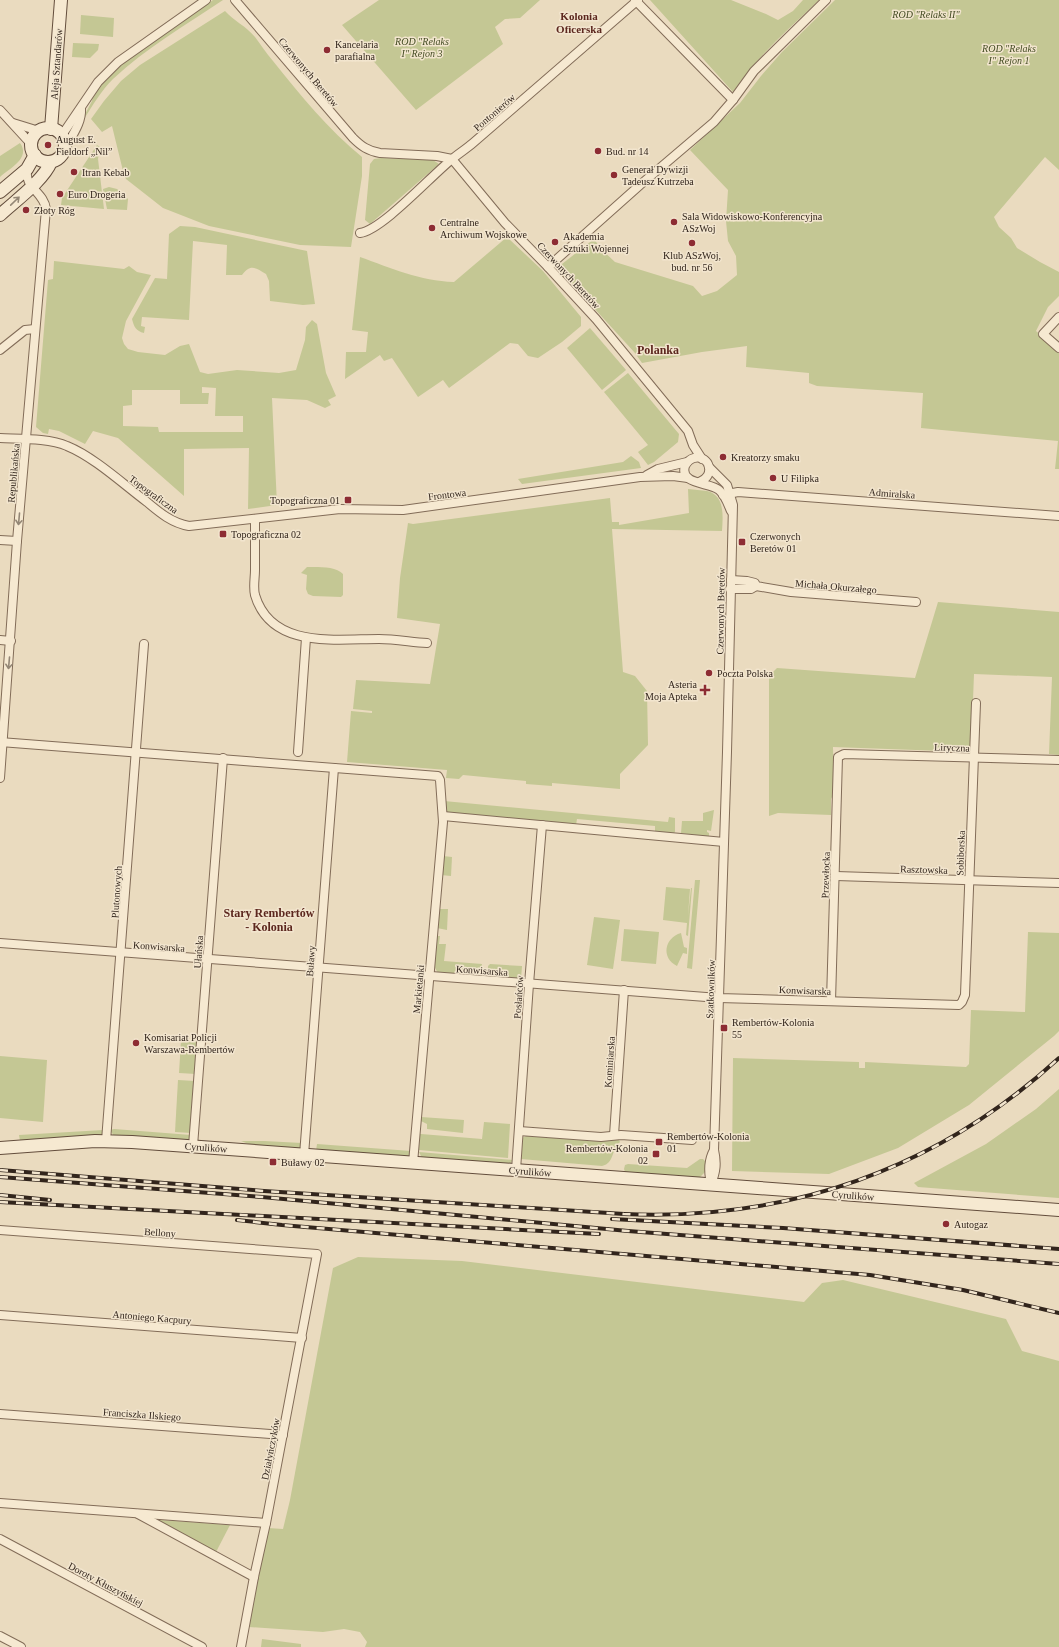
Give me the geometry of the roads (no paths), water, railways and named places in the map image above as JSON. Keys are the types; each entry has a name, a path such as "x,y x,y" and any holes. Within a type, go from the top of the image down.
{"main road":[{"name":"Aleja Sztandarów","path":"57,132 61,0"},
{"path":"0,192 27,169 33,150 34,137 39,132 46,129 57,132 64,140 65,149 60,157 51,162 37,187 0,216"},
{"path":"33,150 42,161 51,162"},
{"name":"Cyrulików","path":"0,1148 106,1141 193,1146 1059,1210"}],"street":[{"path":"57,132 81,109 98,82 118,62 206,0"},
{"name":"Czerwonych Beretów","path":"235,0 362,147 380,153 437,156 452,160 510,228 596,319 688,431 693,445 702,459"},
{"path":"636,0 733,100"},
{"name":"Pontonierów","path":"360,233 375,227 636,0"},
{"path":"548,267 640,185 714,122 733,100 754,71 826,0"},
{"path":"65,149 78,123 81,109"},
{"path":"0,110 13,123 33,150"},
{"path":"13,123 39,132"},
{"name":"Republikańska","path":"0,778 1,742 11,641 17,542 46,209 37,187 27,179 27,169"},
{"path":"1059,317 1043,334 1059,348"},
{"path":"0,350 25,330 35,329"},
{"name":"Topograficzna","path":"0,438 26,439 61,444 75,449 167,517 179,524 194,526 255,519"},
{"path":"689,461 698,458 705,460 709,467 727,486 727,494 716,488 695,482 688,478 685,470 693,445"},
{"name":"Frontowa","path":"640,477 658,469 689,461"},
{"path":"699,482 706,478 710,471 709,467"},
{"name":"Frontowa","path":"255,519 340,509 403,510 640,477 667,476 688,478"},
{"name":"Admiralska","path":"727,494 738,492 1059,516"},
{"name":"Czerwonych Beretów","path":"725,830 733,505 727,494"},
{"path":"255,519 254,591 258,601 272,623 306,638 345,641 379,639 427,643"},
{"path":"0,540 17,542"},
{"name":"Michała Okurzałego","path":"730,580 748,581 755,583 756,586 791,592 916,602"},
{"name":"Michała Okurzałego","path":"730,589 751,589 756,586"},
{"path":"298,752 306,638"},
{"path":"0,640 11,641"},
{"name":"Plutonowych","path":"106,1141 144,644"},
{"name":"Sobiborska","path":"962,1002 965,995 976,703"},
{"path":"1,742 223,758 334,768"},
{"name":"Liryczna","path":"844,754 1059,760"},
{"name":"Przewłocka","path":"831,1001 836,876 838,760 841,755 844,754"},
{"name":"Ułańska","path":"193,1146 223,758"},
{"name":"Markietanki","path":"334,768 438,776 440,780 443,816 413,1163"},
{"name":"Buławy","path":"304,1155 334,768"},
{"path":"443,816 724,842"},
{"name":"Posłańców","path":"516,1170 542,825"},
{"name":"Szatkowników","path":"711,1184 716,1173 714,1150 725,830"},
{"name":"Rasztowska","path":"836,876 1059,883"},
{"name":"Konwisarska","path":"0,943 719,998 955,1005 962,1002"},
{"name":"Kominiarska","path":"614,1135 624,990"},
{"path":"519,1131 601,1137 614,1135 692,1140"},
{"name":"Bellony","path":"0,1230 318,1254"},
{"name":"Działyńczyków","path":"241,1647 318,1254"},
{"name":"Antoniego Kacpury","path":"0,1315 302,1338"},
{"name":"Franciszka Ilskiego","path":"0,1414 282,1435"},
{"path":"0,1503 266,1523"},
{"path":"136,1513 254,1577"},
{"name":"Doroty Kłuszyńskiej","path":"0,1539 202,1647"},
{"path":"0,1636 21,1647"}],"railway":[{"path":"0,1170 264,1191 624,1214 685,1214 744,1208 802,1197 857,1181 911,1158 963,1131 1012,1097 1059,1058"},
{"path":"0,1177 262,1197 628,1231 1059,1264"},
{"path":"0,1195 50,1200"},
{"path":"0,1202 599,1234"},
{"path":"612,1219 783,1228 1059,1249"},
{"path":"237,1220 870,1275 963,1290 1059,1313"}],"place":[{"name":"Kancelaria parafialna","path":"327,50"},
{"name":"August E. Fieldorf „Nil”","path":"48,145"},
{"name":"Bud. nr 14","path":"598,151"},
{"name":"Itran Kebab","path":"74,172"},
{"name":"Generał Dywizji Tadeusz Kutrzeba","path":"614,175"},
{"name":"Euro Drogeria","path":"60,194"},
{"name":"Złoty Róg","path":"26,210"},
{"name":"Sala Widowiskowo-Konferencyjna ASzWoj","path":"674,222"},
{"name":"Centralne Archiwum Wojskowe","path":"432,228"},
{"name":"Akademia Sztuki Wojennej","path":"555,242"},
{"name":"Klub ASzWoj, bud. nr 56","path":"692,243"},
{"name":"Kreatorzy smaku","path":"723,457"},
{"name":"U Filipka","path":"773,478"},
{"name":"Topograficzna 01","path":"348,500"},
{"name":"Topograficzna 02","path":"223,534"},
{"name":"Czerwonych Beretów 01","path":"742,542"},
{"name":"Poczta Polska","path":"709,673"},
{"name":"Asteria Moja Apteka","path":"705,690"},
{"name":"Rembertów-Kolonia 55","path":"724,1028"},
{"name":"Komisariat Policji Warszawa-Rembertów","path":"136,1043"},
{"name":"Rembertów-Kolonia 01","path":"659,1142"},
{"name":"Rembertów-Kolonia 02","path":"656,1154"},
{"name":"Buławy 02","path":"273,1162"},
{"name":"Autogaz","path":"946,1224"}],"district":[{"name":"Kolonia Oficerska","path":"579,22"},
{"name":"Polanka","path":"658,350"},
{"name":"Stary Rembertów - Kolonia","path":"269,920"}],"park label":[{"name":"ROD \"Relaks II\"","path":"926,14"},
{"name":"ROD \"Relaks I\" Rejon 3","path":"422,46"},
{"name":"ROD \"Relaks I\" Rejon 1","path":"1009,54"}]}
